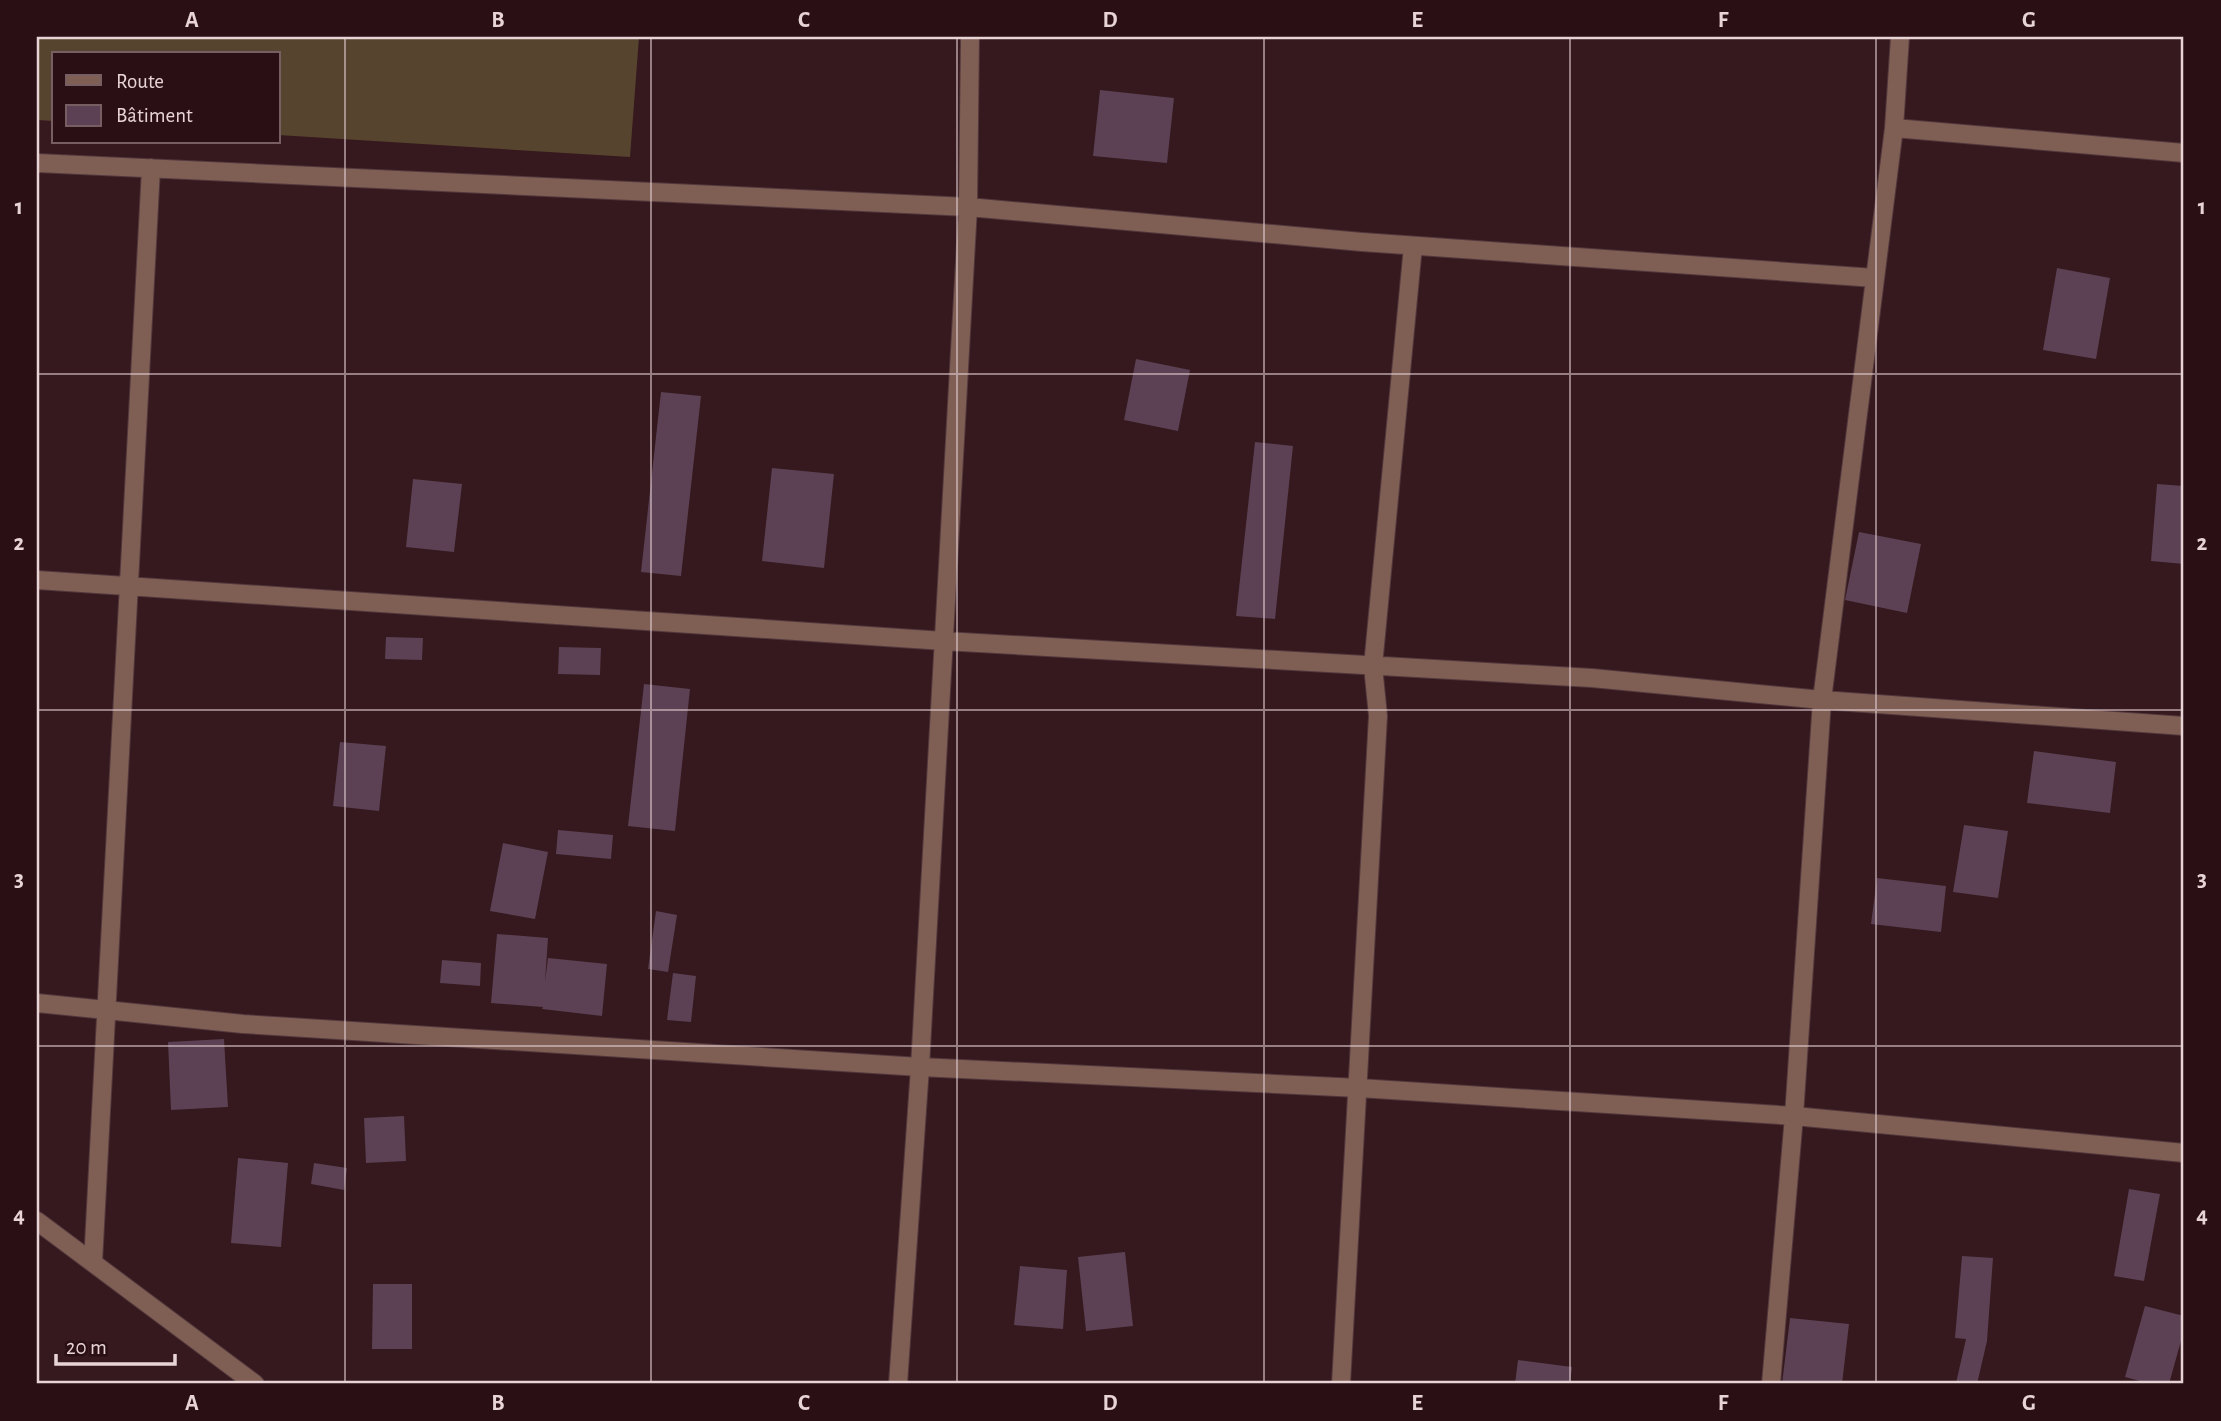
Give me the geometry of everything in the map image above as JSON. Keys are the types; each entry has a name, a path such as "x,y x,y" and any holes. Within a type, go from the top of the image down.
{"street":[{"path":"898,1384 920,1067 968,207 970,37"},
{"path":"1771,1384 1794,1116 1822,700 1894,128 1900,37"},
{"path":"1894,128 2184,153"},
{"path":"37,163 968,207 1413,246 1875,278"},
{"path":"93,1263 151,168"},
{"path":"1341,1384 1378,716 1373,666 1413,246"},
{"path":"37,580 944,640 1592,678 1822,700 2184,726"},
{"path":"37,1003 243,1024 920,1067 1359,1088 1794,1116 2184,1153"},
{"path":"37,1221 255,1384"}],"shaded area":[{"path":"37,37 639,37 630,157 280,135 280,52 52,52 52,121 37,120"}],"building":[{"path":"1100,90 1174,98 1167,163 1093,156"},
{"path":"2057,268 2110,278 2096,359 2043,350"},
{"path":"1136,359 1190,370 1178,431 1124,420"},
{"path":"661,392 701,396 681,576 641,572"},
{"path":"1255,442 1293,446 1275,619 1236,616"},
{"path":"772,468 834,474 824,568 762,561"},
{"path":"413,479 462,484 454,552 406,547"},
{"path":"2157,484 2184,486 2184,564 2151,561"},
{"path":"1859,532 1921,544 1907,613 1845,600"},
{"path":"386,637 423,638 422,660 385,659"},
{"path":"559,647 601,648 600,675 558,674"},
{"path":"644,684 690,689 675,831 628,826"},
{"path":"340,742 386,746 379,811 333,806"},
{"path":"2034,751 2116,762 2110,813 2027,803"},
{"path":"1964,825 2008,831 1998,898 1953,892"},
{"path":"558,830 613,835 611,859 556,854"},
{"path":"503,843 548,852 535,919 490,911"},
{"path":"1877,878 1946,886 1941,932 1871,924"},
{"path":"656,911 677,915 668,972 648,969"},
{"path":"497,934 548,938 545,982 548,958 607,964 602,1016 491,1003"},
{"path":"442,960 481,963 480,986 440,983"},
{"path":"673,973 696,976 691,1022 667,1020"},
{"path":"224,1039 228,1107 171,1110 168,1042"},
{"path":"404,1116 406,1161 366,1163 364,1118"},
{"path":"238,1158 288,1163 281,1247 231,1243"},
{"path":"314,1163 347,1168 344,1190 311,1184"},
{"path":"2129,1189 2160,1194 2144,1281 2114,1276"},
{"path":"1125,1252 1133,1326 1086,1331 1078,1257"},
{"path":"1962,1256 1993,1258 1987,1341 1977,1384 1956,1383 1966,1339 1955,1338"},
{"path":"1020,1266 1067,1270 1063,1329 1014,1325"},
{"path":"373,1284 412,1284 412,1349 372,1349"},
{"path":"2145,1306 2184,1316 2184,1330 2169,1384 2151,1384 2125,1377"},
{"path":"1790,1318 1849,1324 1842,1384 1782,1384"},
{"path":"1518,1360 1572,1367 1570,1384 1515,1384"}]}
